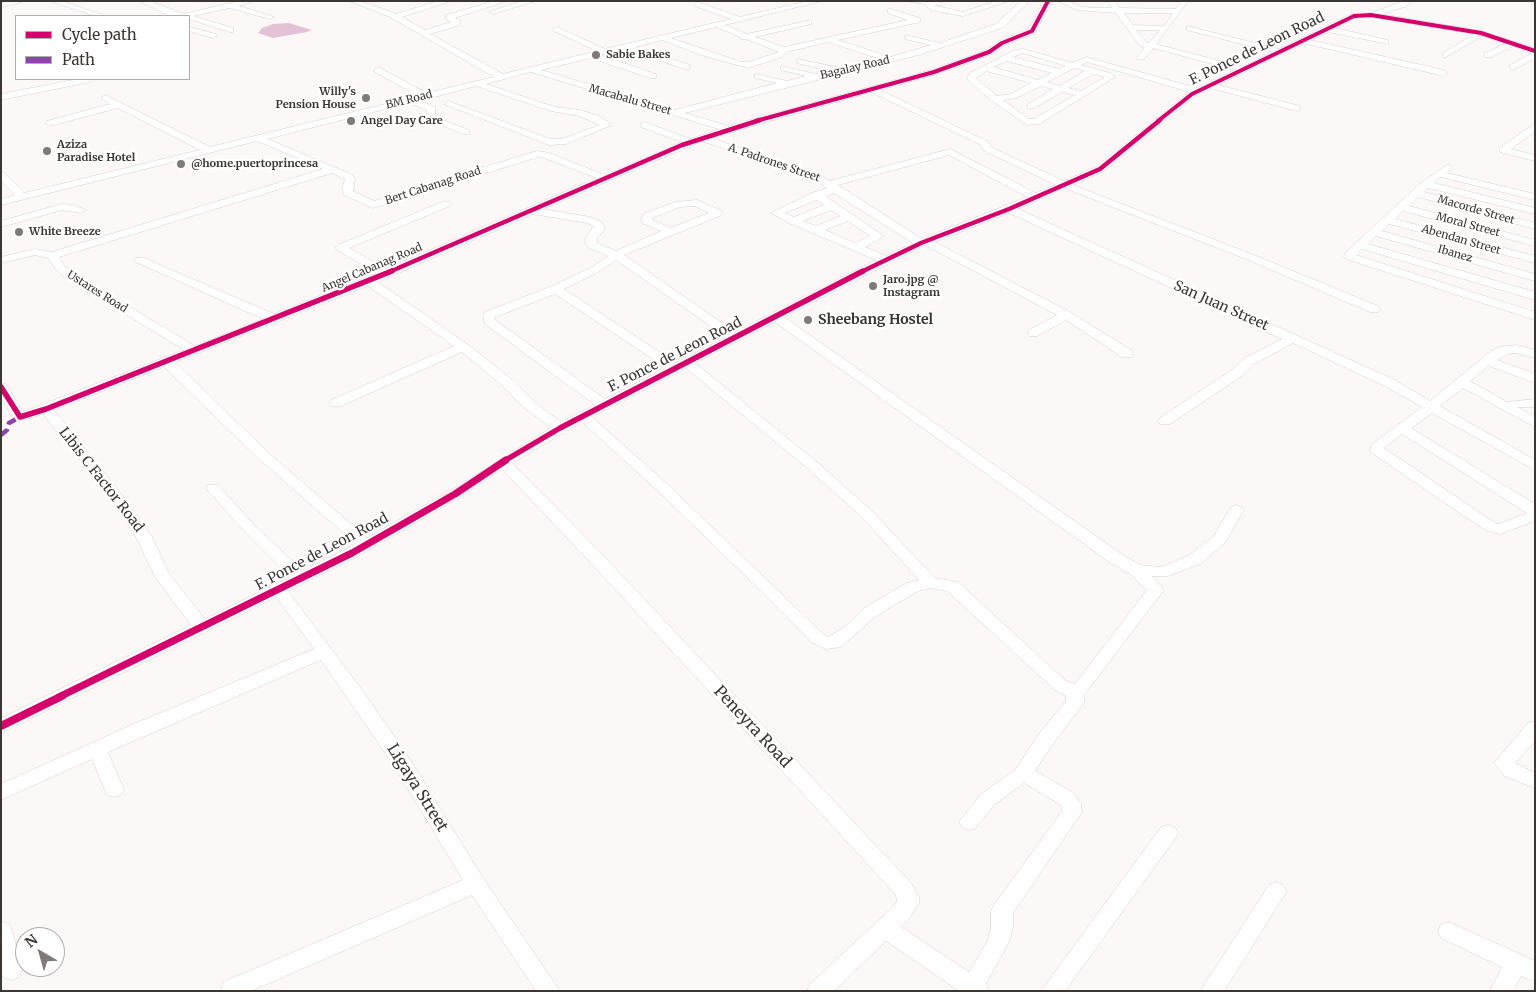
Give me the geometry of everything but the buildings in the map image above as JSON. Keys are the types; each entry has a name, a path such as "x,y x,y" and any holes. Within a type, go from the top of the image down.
{"street":[{"path":"1,5 21,1"},
{"path":"54,1 99,15"},
{"path":"143,1 180,15"},
{"path":"188,15 250,1"},
{"path":"353,1 396,16 503,78"},
{"path":"396,16 447,1"},
{"path":"458,22 448,17 503,1"},
{"path":"424,33 531,1"},
{"name":"BM Road","path":"1,202 591,55 818,1"},
{"path":"910,1 945,2 980,10"},
{"path":"982,1 1004,2"},
{"name":"Bagalay Road","path":"674,113 939,46 999,26 1026,1"},
{"name":"Angel Cabanag Road","path":"1,387 20,417 46,409 386,274 530,210 696,140 728,129 952,66 989,52 1002,43 1032,31 1048,1"},
{"path":"1062,1 1084,9 1118,12 1181,6"},
{"path":"1370,11 1404,4 1408,1"},
{"path":"929,3 929,6 932,8 959,14 980,10 1004,2"},
{"path":"1112,2 1142,43 1244,70"},
{"path":"1112,2 1181,6"},
{"path":"234,4 270,17"},
{"path":"698,4 740,20"},
{"path":"772,4 786,9"},
{"path":"1141,57 1166,28 1181,6"},
{"path":"1370,11 1481,33 1513,43 1535,53"},
{"name":"F. Ponce de Leon Road","path":"1,726 302,579 455,494 502,462 560,428 886,260 923,242 1065,186 1106,165 1188,97 1198,91 1327,29 1370,11"},
{"path":"892,12 927,22"},
{"path":"161,15 172,13"},
{"path":"190,17 230,30"},
{"path":"717,25 744,37 783,50 917,20"},
{"path":"1128,24 1172,20"},
{"path":"744,37 808,22"},
{"path":"1128,24 1166,28"},
{"path":"1190,28 1282,52"},
{"path":"190,29 213,36"},
{"path":"557,29 605,52"},
{"path":"1327,29 1385,42"},
{"path":"1446,55 1481,33"},
{"path":"908,37 939,46"},
{"path":"663,38 698,52 744,65 779,55 783,53 783,50"},
{"path":"829,40 891,59"},
{"path":"1206,40 1270,57"},
{"path":"1303,41 1444,73"},
{"path":"1488,55 1513,43"},
{"path":"627,47 687,67"},
{"path":"1021,51 1111,77 1034,122 1027,122 995,99 971,78 973,74 1006,58 1021,51"},
{"path":"1513,67 1535,53"},
{"path":"591,55 653,76"},
{"path":"1006,58 1059,72"},
{"path":"995,99 1013,96 1083,59 1092,59 1198,91"},
{"path":"800,61 841,71"},
{"path":"996,63 1046,78"},
{"path":"784,68 816,77"},
{"path":"985,68 1002,80 1013,96 1046,115"},
{"path":"378,70 425,96"},
{"name":"Macabalu Street","path":"532,70 728,129"},
{"path":"1031,106 1091,70"},
{"path":"758,76 788,83"},
{"path":"1,97 85,80"},
{"path":"1002,80 1037,83 1081,94"},
{"path":"478,84 554,109 580,112 608,125 563,142 549,142 448,104 490,88"},
{"path":"1211,86 1297,108"},
{"path":"871,89 982,142 986,144 986,148 1065,186 1255,259 1374,308"},
{"path":"106,98 208,150"},
{"path":"410,100 432,109 431,118 466,132"},
{"path":"50,123 118,104"},
{"name":"A. Padrones Street","path":"644,125 796,169 834,186 923,242 1066,315 1127,354"},
{"path":"1535,126 1521,134 1503,150 1535,158"},
{"path":"1521,134 1535,138"},
{"name":"Bert Cabanag Road","path":"258,138 350,178 348,193 371,204 412,205 533,154 546,155 606,179"},
{"path":"886,260 793,221 777,212 834,186 950,152 1035,197"},
{"path":"1,260 35,252 52,255 331,170"},
{"path":"1535,197 1444,171 1426,184 1350,255 1350,257 1493,301 1535,316"},
{"path":"1,175 22,197"},
{"path":"1426,184 1535,211"},
{"name":"Macorde Street","path":"1416,193 1535,226"},
{"path":"816,195 878,236 856,247"},
{"path":"604,406 489,321 488,317 492,313 556,289 596,269 626,248 671,231 718,213 697,203 679,204 646,216 646,221 654,226 671,231"},
{"path":"386,274 341,248 412,205 446,204"},
{"path":"793,221 831,206"},
{"path":"1,224 62,207 81,210"},
{"name":"Moral Street","path":"1402,207 1535,243"},
{"name":"San Juan Street","path":"1009,209 1390,383 1535,466"},
{"path":"530,210 590,220 598,224 600,230 592,238 591,243 597,248 616,255 736,338"},
{"path":"816,230 848,216"},
{"name":"Abendan Street","path":"1388,220 1535,262"},
{"name":"Ibanez","path":"1374,232 1535,278"},
{"path":"1360,245 1535,296"},
{"name":"Ustares Road","path":"52,255 60,268 69,275 193,350"},
{"path":"140,260 274,319"},
{"path":"1493,301 1535,262"},
{"path":"368,281 463,348 504,380 532,407 560,428"},
{"path":"556,289 680,365 812,465 860,507 930,582"},
{"path":"1033,332 1066,315"},
{"path":"776,318 1114,557 1136,570 1156,590 1080,690 1069,690"},
{"path":"1165,421 1237,373 1249,361 1293,338"},
{"path":"336,403 463,348"},
{"path":"1535,354 1516,349 1505,350 1488,361 1377,447 1378,453 1490,527 1500,529 1535,515"},
{"path":"166,361 266,458 366,545"},
{"path":"1488,361 1535,379"},
{"path":"1462,382 1535,423"},
{"path":"1505,406 1519,403 1535,403"},
{"name":"Libis C Factor Road","path":"46,409 144,535 163,577 202,627"},
{"path":"584,416 661,486 818,638 826,643 835,643 878,607 913,587 930,582 952,586 1060,685 1076,694 1075,702 1045,740 1022,774 986,800 969,822"},
{"path":"1401,428 1535,511"},
{"name":"Peneyra Road","path":"502,462 596,558 904,889 908,896 908,902 901,913 818,991"},
{"path":"213,488 250,529 302,579"},
{"path":"1136,570 1162,572 1194,560 1219,540 1236,510"},
{"name":"Ligaya Street","path":"279,590 325,650 399,758 476,884 549,991"},
{"path":"1,793 325,650"},
{"path":"1535,728 1504,763 1511,772 1535,781"},
{"path":"97,749 114,790"},
{"path":"885,928 975,989 998,942 1002,928 1002,911 1072,812 1071,804 1067,798 1022,774"},
{"path":"1052,991 1168,833"},
{"path":"231,989 476,884"},
{"path":"1211,991 1276,891"},
{"path":"1,930 12,970"},
{"path":"1449,931 1525,967 1501,991"}],"shaded area":[{"path":"289,23 312,30 273,38 258,33 262,28 273,24"}],"marked path":[{"path":"1,435 7,430 9,423 20,417"}],"cycle path":[{"path":"1,387 20,417 46,409 369,281 682,145 728,129 934,72 989,52 1002,43 1032,31 1048,1"},
{"path":"1,726 352,553 455,494 503,462 560,428 873,266 921,243 1009,209 1100,169 1192,94 1354,16 1371,15 1481,33 1535,51"}],"place":[{"name":"Sabie Bakes","path":"596,55"},
{"name":"Willy's Pension House","path":"366,98"},
{"name":"Angel Day Care","path":"351,121"},
{"name":"Aziza Paradise Hotel","path":"47,151"},
{"name":"@home.puertoprincesa","path":"181,164"},
{"name":"White Breeze","path":"19,232"},
{"name":"Jaro.jpg @ Instagram","path":"873,286"},
{"name":"Sheebang Hostel","path":"808,320"}]}
